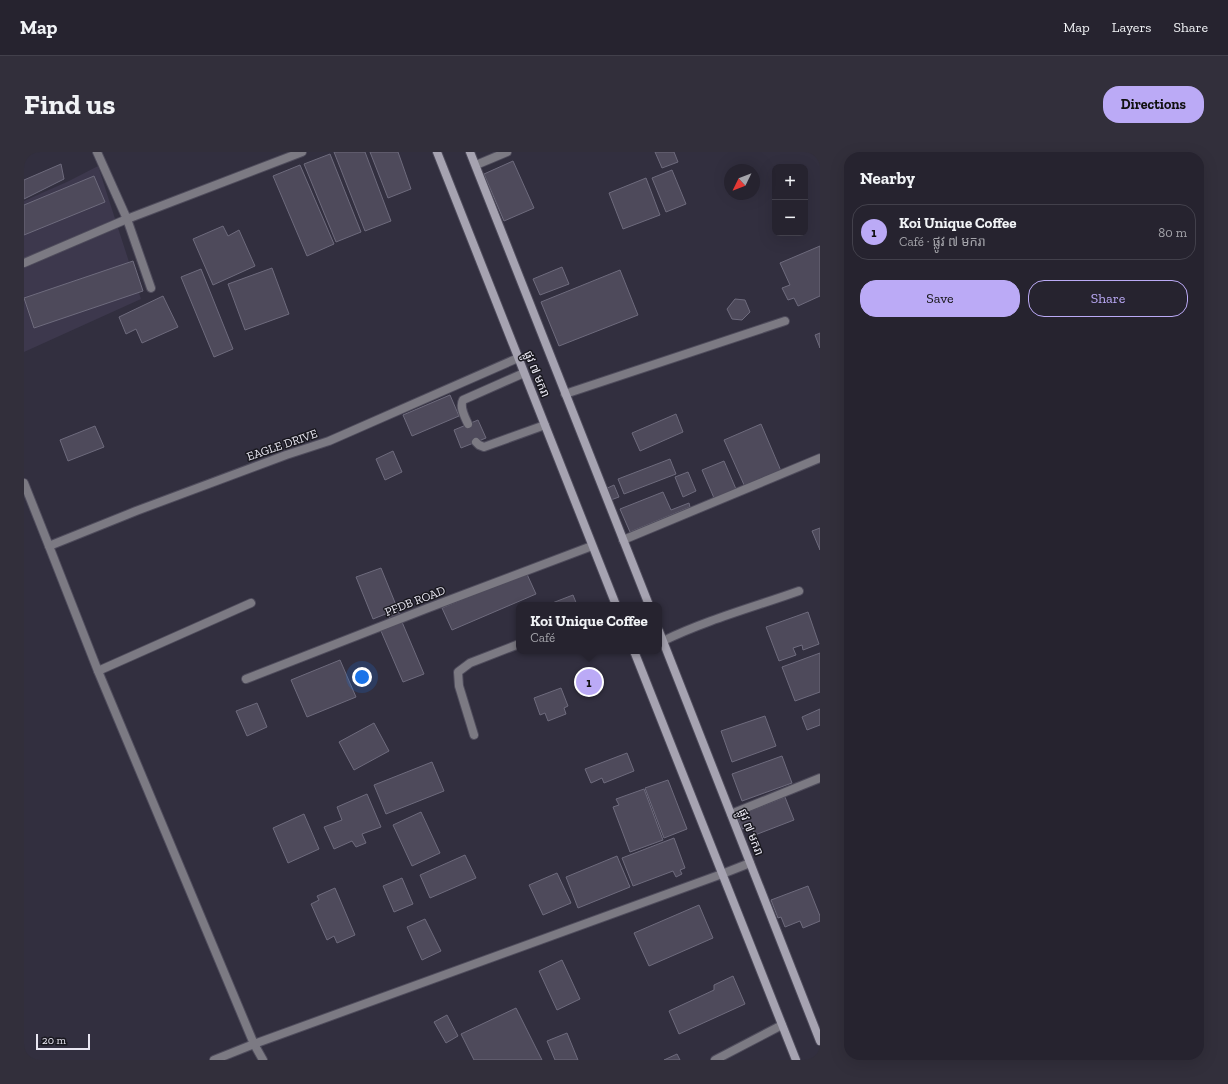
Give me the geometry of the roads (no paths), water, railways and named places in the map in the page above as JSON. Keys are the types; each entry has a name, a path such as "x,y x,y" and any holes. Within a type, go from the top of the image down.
{"main road":[{"name":"ផ្លូវ ៧ មករា","path":"437,152 615,602"},
{"name":"ផ្លូវ ៧ មករា","path":"470,152 648,602"},
{"name":"ផ្លូវ ៧ មករា","path":"663,641 820,1041"},
{"path":"635,654 796,1060"}],"street":[{"path":"97,152 127,219 151,288"},
{"path":"24,263 127,219 302,152"},
{"path":"476,165 507,152"},
{"path":"565,394 785,321"},
{"name":"EAGLE DRIVE","path":"49,546 136,511 272,460 329,441 518,358"},
{"path":"468,424 461,404 464,400 524,373"},
{"path":"476,442 484,447 545,425"},
{"path":"623,540 820,458"},
{"path":"24,483 98,671 254,1044 263,1060"},
{"name":"PFDB ROAD","path":"246,679 592,546"},
{"path":"663,641 677,634 799,591"},
{"path":"98,671 251,603"},
{"path":"474,735 459,686 458,672 470,663 516,645"},
{"path":"731,814 820,778"},
{"path":"214,1060 254,1044 750,863"},
{"path":"715,1060 782,1025"}],"place":[{"name":"Koi Unique Coffee","path":"589,682"}]}
